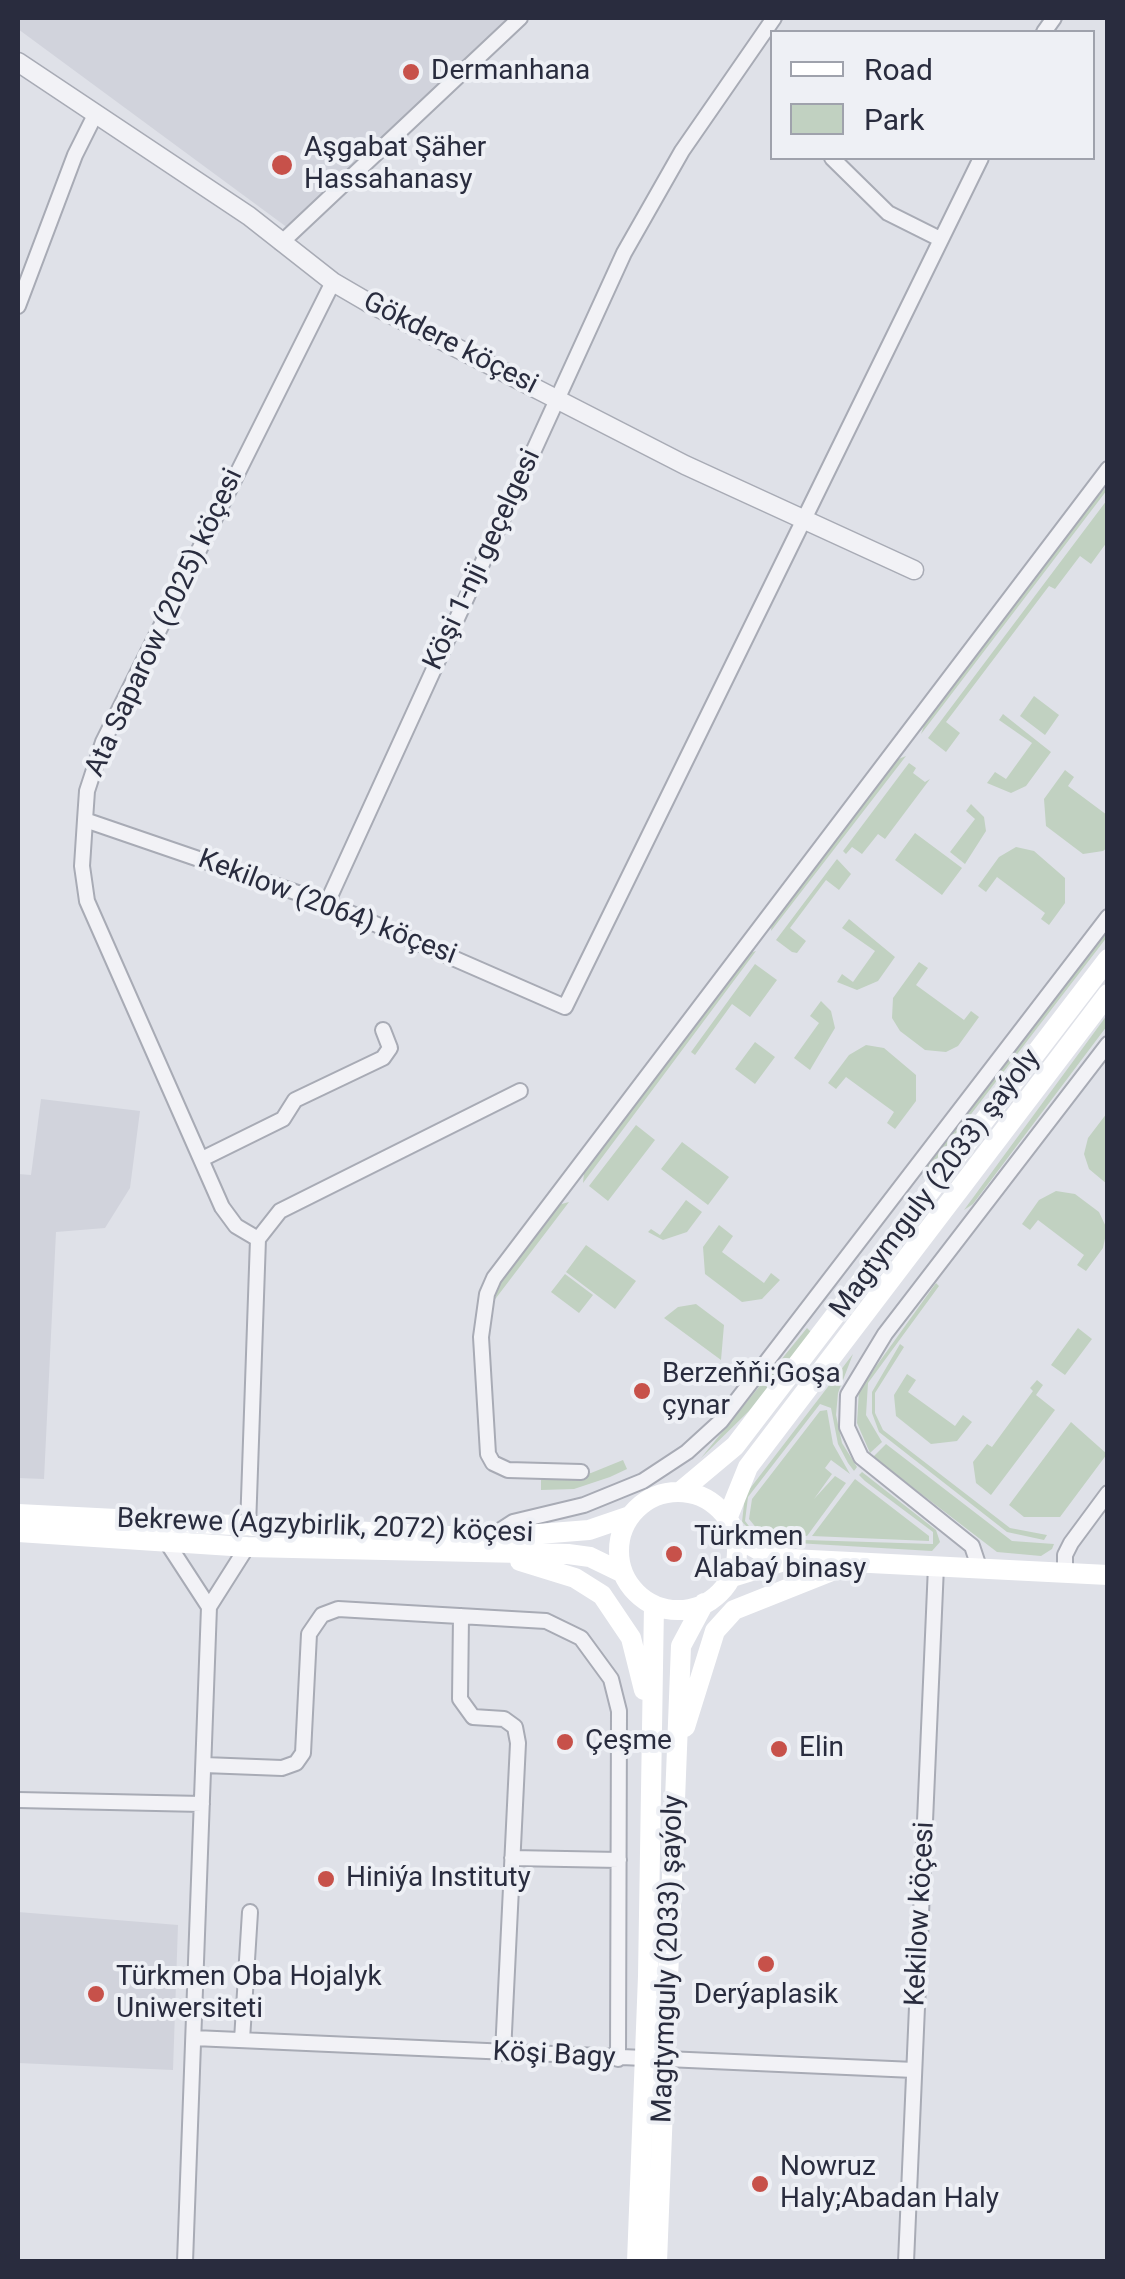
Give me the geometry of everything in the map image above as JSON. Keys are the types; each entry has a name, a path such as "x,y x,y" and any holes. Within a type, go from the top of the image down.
{"main road":[{"name":"Magtymguly (2033) şaýoly","path":"730,1527 748,1467 864,1319 923,1219 1108,959"},
{"name":"Magtymguly (2033) şaýoly","path":"680,1492 735,1446 844,1304 923,1219 1108,994"},
{"path":"790,1559 730,1578 704,1603 679,1610 654,1604 635,1592 623,1573 619,1547 630,1516 656,1496 680,1492 706,1500 730,1527 764,1553 790,1559 1108,1575"},
{"name":"Bekrewe (Agzybirlik, 2072) köçesi","path":"18,1514 248,1537 488,1545 590,1557 623,1573"},
{"name":"Bekrewe (Agzybirlik, 2072) köçesi","path":"488,1545 589,1530 630,1516"},
{"path":"730,1527 736,1558 730,1578"},
{"name":"Bekrewe (Agzybirlik, 2072) köçesi","path":"18,1532 166,1541 248,1537"},
{"path":"488,1545 575,1578 602,1595 619,1614 642,1670 652,1758"},
{"path":"677,1758 716,1631 734,1610 855,1562"},
{"name":"Magtymguly (2033) şaýoly","path":"636,2262 655,2061 677,1758 681,1646 704,1603"},
{"name":"Magtymguly (2033) şaýoly","path":"654,1604 658,2262"}],"street":[{"path":"281,243 520,18"},
{"name":"Köşi 1-nji geçelgesi","path":"327,903 556,399 656,193 774,18"},
{"name":"Gökdere köçesi","path":"18,62 248,216 333,282 556,399 806,522 914,570"},
{"path":"18,306 75,155 95,114"},
{"path":"834,160 888,212 940,239"},
{"path":"806,522 980,160"},
{"name":"Ata Saparow (2025) köçesi","path":"258,1239 236,1226 222,1207 87,901 82,866 84,820 87,791 104,742 333,282"},
{"path":"581,1472 508,1470 493,1463 488,1454 481,1337 487,1294 494,1278 1108,469"},
{"name":"Kekilow (2064) köçesi","path":"84,820 327,903 565,1007 806,522"},
{"path":"488,1545 513,1522 616,1493 678,1460 738,1401 1108,916"},
{"path":"202,1159 283,1119 295,1100 382,1058 390,1048 384,1030"},
{"path":"979,1566 972,1546 878,1475 850,1436 846,1407 850,1386 953,1243 1108,1044"},
{"path":"248,1537 258,1239 280,1211 520,1091"},
{"path":"893,1196 953,1243"},
{"path":"823,1290 844,1304"},
{"path":"864,1319 885,1334"},
{"path":"1064,1573 1071,1543 1108,1493"},
{"name":"Bekrewe (Agzybirlik, 2072) köçesi","path":"209,1606 248,1537"},
{"path":"166,1541 209,1606 184,2262"},
{"name":"Kekilow köçesi","path":"906,2262 936,1566"},
{"path":"204,1766 282,1768 296,1764 303,1752 309,1634 322,1615 338,1608 546,1621 581,1638 611,1679 619,1711 618,2059"},
{"path":"461,1616 460,1699 474,1716 504,1720 515,1727 502,2053"},
{"path":"18,1800 202,1804"},
{"path":"512,1858 619,1860"},
{"path":"242,2040 250,1912"},
{"name":"Köşi Bagy","path":"194,2038 914,2070"}],"shaded area":[{"name":"Aşgabat Şäher Hassahanasy","path":"18,18 506,19 292,231 18,29"},
{"path":"41,1099 140,1111 130,1188 105,1228 56,1232 44,1479 18,1478 18,1174 31,1175"},
{"name":"Türkmen Oba Hojalyk Uniwersiteti","path":"18,1912 178,1925 173,2070 18,2063"}],"green space":[{"path":"1107,487 921,734 926,720 1096,496"},
{"path":"1107,500 1107,542 1091,564 1080,556 1055,589 1049,586 946,722 960,733 946,752 928,738"},
{"path":"1034,696 1059,715 1045,735 1020,716"},
{"path":"1003,714 1051,752 1026,786 1011,793 987,783 995,772 1006,779 1032,743 999,720"},
{"path":"906,756 771,931 772,920 896,760"},
{"path":"909,763 916,768 913,773 925,782 930,779 885,839 878,834 862,854 852,847 846,854 843,851"},
{"path":"1065,770 1074,777 1068,786 1107,815 1107,848 1103,851 1083,854 1046,826 1044,799"},
{"path":"971,804 984,817 986,831 965,864 950,852 975,819 966,811"},
{"path":"915,833 962,868 942,895 895,860"},
{"path":"1016,847 1034,851 1065,878 1065,903 1049,925 1041,919 1045,913 997,877 986,892 978,886 999,857"},
{"path":"837,859 851,874 839,890 826,880 790,928 806,941 797,953 792,952 776,940"},
{"path":"849,919 895,957 878,981 857,990 837,982 842,974 853,982 875,951 842,928"},
{"path":"1107,927 1107,937 922,1178 927,1167"},
{"path":"756,951 583,1183 584,1173 746,954"},
{"path":"919,962 928,968 916,985 964,1020 971,1011 979,1017 958,1046 946,1052 925,1050 900,1031 892,1018 893,998"},
{"path":"755,964 777,980 750,1017 732,1004 695,1055 691,1052"},
{"path":"821,1001 831,1011 835,1028 810,1070 794,1058 819,1023 810,1016"},
{"path":"1107,1015 1107,1026 973,1204 964,1210"},
{"path":"755,1042 775,1057 755,1084 735,1069"},
{"path":"866,1045 884,1048 916,1075 916,1101 895,1129 887,1123 894,1112 846,1077 836,1089 828,1083 849,1055"},
{"path":"1107,1113 1107,1184 1089,1169 1084,1154 1088,1138"},
{"path":"636,1125 655,1140 608,1201 589,1186"},
{"path":"682,1142 729,1177 708,1205 661,1169"},
{"path":"1056,1191 1075,1194 1099,1212 1107,1229 1103,1248 1086,1271 1077,1265 1084,1255 1038,1220 1030,1230 1022,1224 1039,1200"},
{"path":"686,1200 702,1212 687,1232 663,1240 648,1232 651,1229 660,1235"},
{"path":"569,1202 493,1302 503,1278 558,1205"},
{"path":"719,1225 733,1236 722,1252 764,1283 771,1273 780,1280 762,1299 742,1302 705,1274 703,1247"},
{"path":"586,1245 636,1281 615,1309 566,1272"},
{"path":"565,1274 593,1295 579,1313 551,1292"},
{"path":"936,1283 939,1286 868,1383 866,1415 882,1442 870,1453 857,1423 859,1390"},
{"path":"696,1304 724,1325 721,1360 664,1318 678,1307"},
{"path":"807,1328 811,1332 749,1411 701,1458"},
{"path":"1078,1328 1092,1339 1065,1375 1051,1365"},
{"path":"900,1344 904,1347 875,1393 875,1413 883,1430 1010,1528 1047,1535 1044,1540 1007,1532 879,1432 872,1413 872,1392"},
{"path":"853,1354 838,1393 836,1415 842,1443 857,1467 854,1471 838,1444 831,1408 820,1404 748,1497 745,1521 755,1534 772,1539 933,1544 933,1532 865,1481 859,1475 862,1472 936,1530 940,1542 932,1551 762,1541 742,1522 745,1495"},
{"path":"907,1374 916,1380 908,1392 955,1426 963,1415 972,1422 957,1441 931,1444 896,1416 894,1395"},
{"path":"1037,1380 1043,1385 1036,1395 1055,1410 991,1495 976,1483 973,1462 987,1444 992,1447"},
{"path":"827,1410 833,1444 850,1474 831,1460 825,1468 832,1474 814,1499 835,1476 846,1483 807,1536 758,1530 749,1519 752,1499 820,1411"},
{"path":"1071,1422 1107,1454 1060,1517 1024,1517 1009,1505"},
{"path":"886,1444 1012,1541 1054,1544 1052,1549 1041,1556 997,1552 873,1457"},
{"path":"623,1460 627,1469 610,1477 574,1489 541,1490 541,1478 591,1473"},
{"path":"855,1479 929,1536 929,1541 812,1536"}],"place":[{"name":"Dermanhana","path":"411,72"},
{"name":"Aşgabat Şäher Hassahanasy","path":"282,165"},
{"name":"Berzeňňi;Goşa çynar","path":"642,1391"},
{"name":"Türkmen Alabaý binasy","path":"674,1554"},
{"name":"Çeşme","path":"565,1742"},
{"name":"Elin","path":"779,1749"},
{"name":"Hiniýa Instituty","path":"326,1879"},
{"name":"Derýaplasik","path":"766,1964"},
{"name":"Türkmen Oba Hojalyk Uniwersiteti","path":"96,1994"},
{"name":"Nowruz Haly;Abadan Haly","path":"760,2184"}]}
